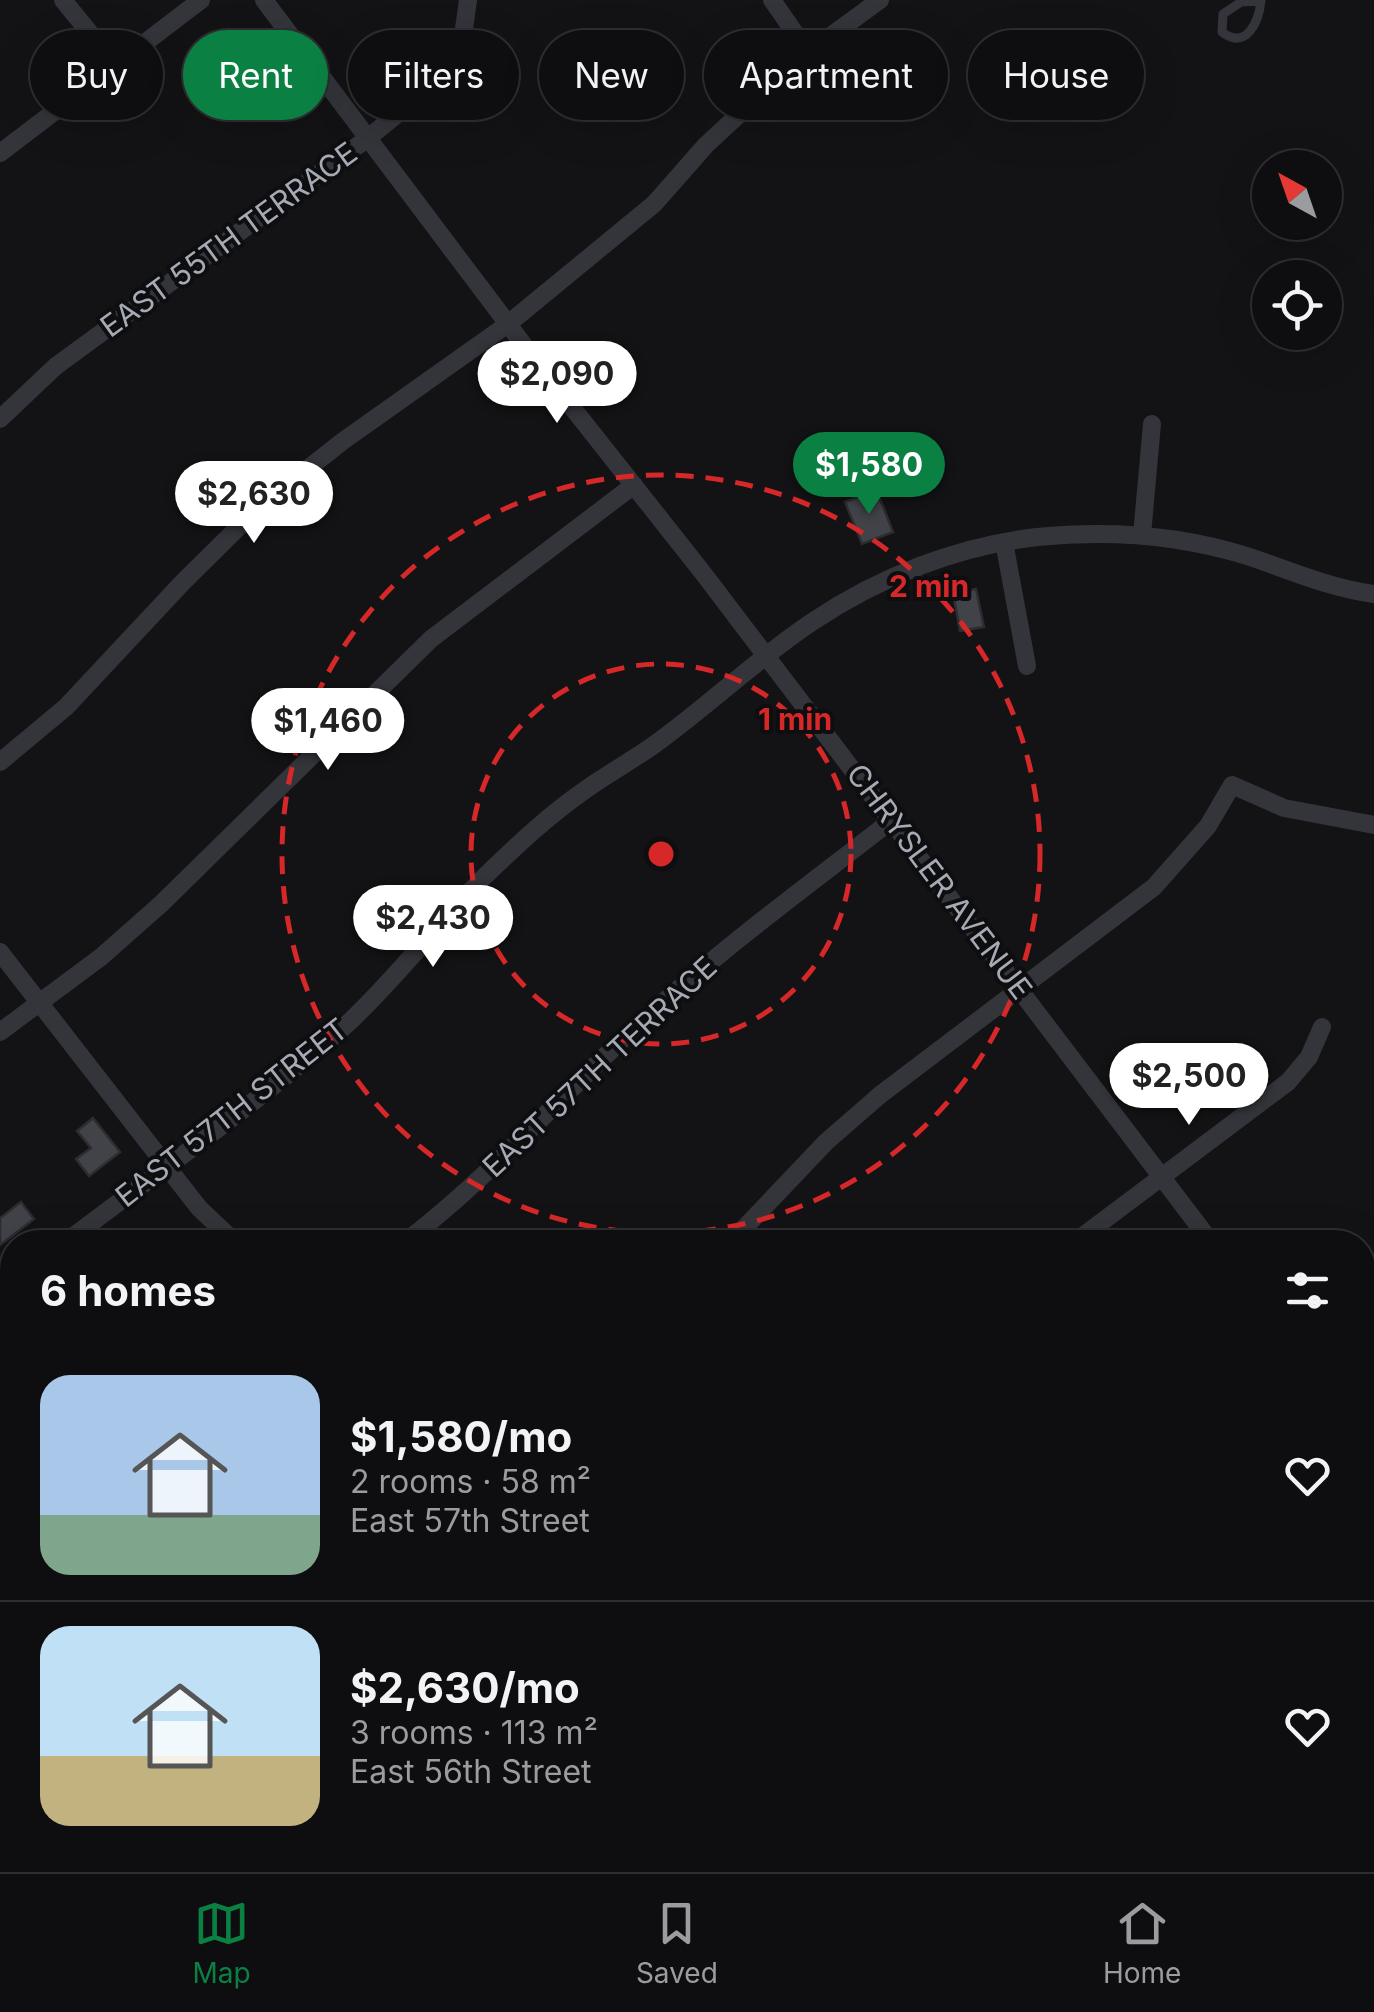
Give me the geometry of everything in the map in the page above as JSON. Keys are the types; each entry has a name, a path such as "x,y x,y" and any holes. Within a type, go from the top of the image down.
{"street":[{"path":"63,0 87,30"},
{"path":"161,30 201,0"},
{"name":"CHRYSLER AVENUE","path":"264,0 1202,1230"},
{"name":"EAST 55TH TERRACE","path":"0,419 56,366 368,138 445,75 463,36 468,0"},
{"path":"772,0 793,30"},
{"path":"838,30 880,0"},
{"path":"0,153 43,120"},
{"path":"0,762 66,707 258,508 343,441 508,324 654,204 733,120"},
{"path":"1142,536 1152,424"},
{"path":"0,1032 101,957 161,904 430,639 634,485"},
{"name":"EAST 57TH STREET","path":"82,1230 287,1074 346,1024 400,971 481,880 530,834 583,791 651,747 766,656 855,595 952,554 1004,542 1089,534 1193,542 1244,555 1328,586 1374,594"},
{"path":"1004,542 1027,666"},
{"path":"742,1230 826,1142 880,1095 1154,888 1208,826 1232,786 1284,808 1374,825"},
{"name":"EAST 57TH TERRACE","path":"419,1230 500,1162 698,971 892,820"},
{"path":"0,952 198,1208 222,1230"},
{"path":"1090,1230 1288,1082 1309,1057 1322,1027"}],"lane":[{"path":"1261,0 1256,21 1246,36 1232,39 1222,32 1223,14 1232,6 1261,0"}],"building":[{"path":"876,489 893,532 862,544 845,502"},
{"path":"976,589 984,627 960,631 953,593"},
{"path":"93,1118 120,1152 89,1176 76,1159 91,1148 77,1131"},
{"path":"21,1202 34,1219 20,1230 0,1230 0,1218"}]}
